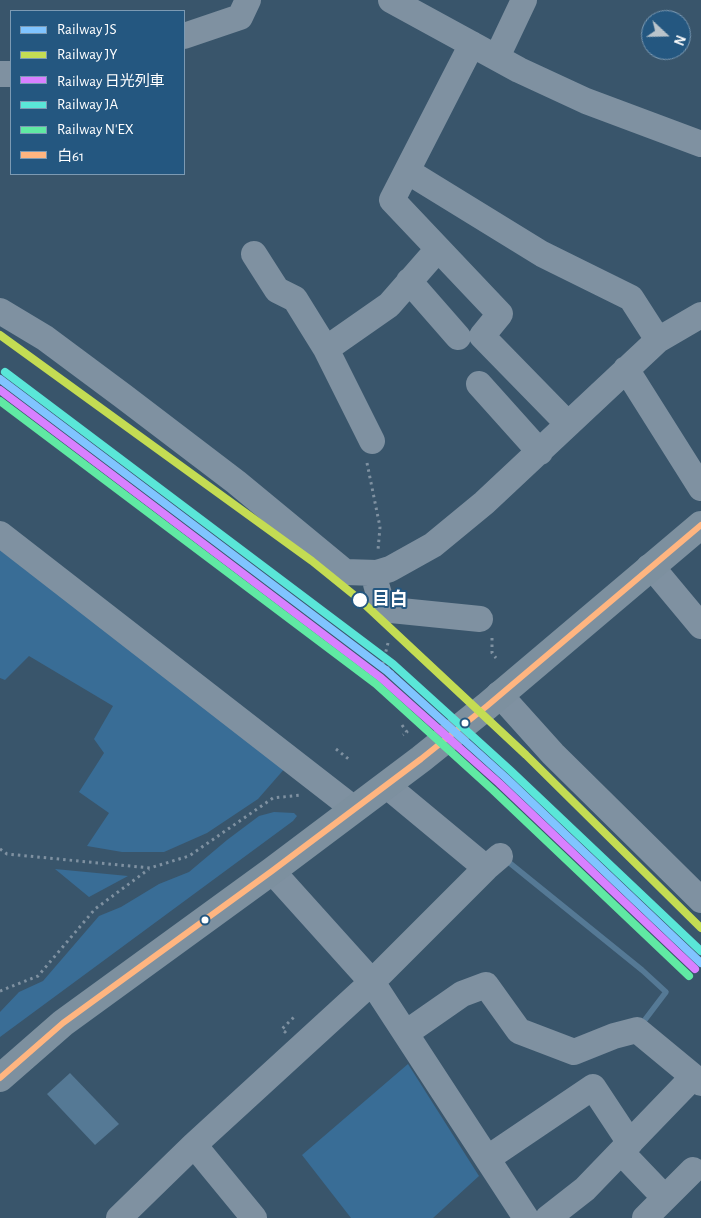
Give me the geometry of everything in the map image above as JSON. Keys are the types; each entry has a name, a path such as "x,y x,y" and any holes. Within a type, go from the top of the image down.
{"main road":[{"path":"0,1078 64,1023 421,758 701,525"}],"street":[{"path":"185,36 240,17 248,0"},
{"path":"391,0 424,8 472,44 519,70 586,101 701,144"},
{"path":"496,57 524,0"},
{"path":"472,44 392,200 500,314 482,336 568,424"},
{"path":"407,171 542,254 631,298 658,340"},
{"path":"326,349 389,305 438,249"},
{"path":"254,254 277,290 296,298 326,349 372,442"},
{"path":"409,281 458,337"},
{"path":"0,311 45,338 123,396 236,482 345,572 377,573 390,569 433,545 484,503 540,452 658,340 701,314"},
{"path":"626,369 701,488"},
{"path":"479,384 540,452"},
{"path":"0,534 354,808"},
{"path":"649,567 656,572 701,626"},
{"path":"377,573 376,584 381,601 391,610 480,619"},
{"path":"493,700 553,754 701,900"},
{"path":"119,1218 194,1145 372,982 493,862 386,784"},
{"path":"272,870 372,982 526,1218"},
{"path":"406,1033 462,994 486,985 520,1031 574,1052 614,1036 637,1030 697,1080 586,1189 548,1218"},
{"path":"488,1158 593,1087 626,1148 665,1198"},
{"path":"194,1145 254,1218"},
{"path":"644,1218 693,1170"}],"path":[{"path":"372,442 365,455 380,527 377,573"},
{"path":"388,643 383,663 427,707"},
{"path":"402,725 407,732 403,735"},
{"path":"336,749 351,761"},
{"path":"0,991 38,976 94,909 150,868 190,856 273,798 304,795"},
{"path":"0,849 7,854 150,868"}],"shaded area":[{"path":"0,549 286,767 258,799 207,833 164,852 122,852 87,846 109,813 79,792 104,753 94,739 113,706 29,656 5,680 0,678"},
{"path":"274,812 294,813 297,816 293,821 0,1037 0,1012 19,992 43,981 99,916 121,907 159,884 189,872 259,816"},
{"path":"55,869 128,876 89,897"},
{"path":"408,1064 479,1176 433,1218 351,1218 302,1155"},
{"path":"70,1073 119,1124 95,1145 47,1094"}],"waterway":[{"path":"506,860 642,970 666,992 641,1025"}],"rail line":[{"name":"JY","path":"0,335 312,561 359,599 526,755 701,928"},
{"name":"JA","path":"5,372 393,664 511,771 701,951"},
{"name":"JS","path":"0,379 387,671 505,777 701,963"},
{"name":"日光列車","path":"0,390 381,678 499,783 695,969"},
{"name":"N'EX","path":"0,401 376,684 493,790 689,976"}],"transit line":[{"name":"白61","path":"0,1078 63,1023 272,871 421,759 487,706 701,525"}],"place":[{"name":"目白","path":"360,600"}]}
